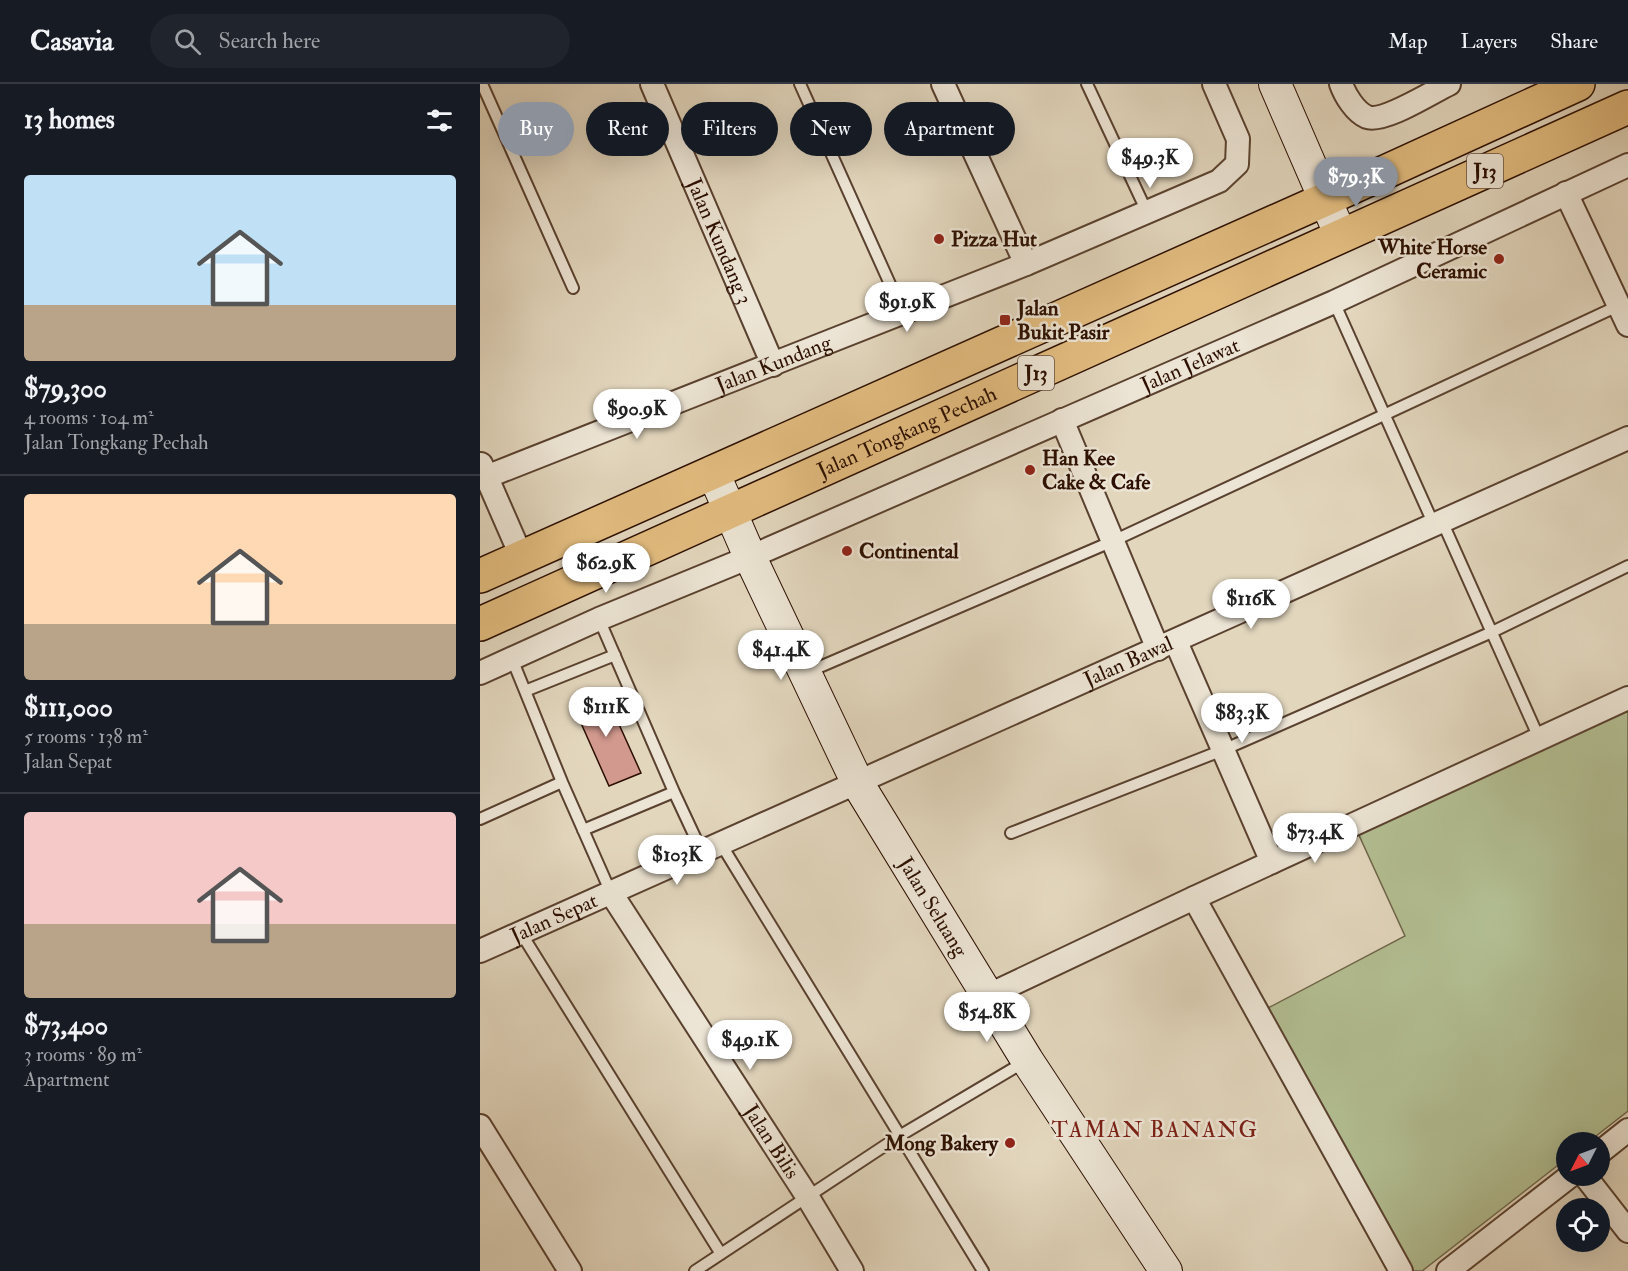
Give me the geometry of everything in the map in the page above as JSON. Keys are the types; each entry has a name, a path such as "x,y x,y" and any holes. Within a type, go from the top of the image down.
{"main road":[{"name":"Jalan Tongkang Pechah","path":"480,576 1326,199 1578,84"},
{"name":"Jalan Tongkang Pechah","path":"480,624 1628,107"}],"street":[{"name":"Jalan Kundang 3","path":"652,84 773,365"},
{"path":"943,84 1026,264"},
{"name":"Jalan Kundang","path":"485,485 773,365 1026,264 1219,181 1237,164 1238,139 1214,84"},
{"path":"1275,84 1341,236"},
{"path":"1341,84 1356,109 1366,117 1377,118 1449,84"},
{"name":"Jalan Jelawat","path":"480,674 599,619 750,557 1334,302 1628,165"},
{"path":"1566,194 1625,310"},
{"path":"1062,420 1113,541 1223,750 1272,862"},
{"name":"Jalan Bawal","path":"858,783 1628,438"},
{"name":"Jalan Seluang","path":"713,472 750,557 858,783 1027,1060 1166,1271"},
{"path":"485,485 522,558"},
{"path":"987,996 1194,897 1628,698"},
{"name":"Jalan Sepat","path":"480,951 858,783"},
{"name":"Jalan Bilis","path":"611,893 807,1196 852,1271"},
{"path":"1194,897 1401,1271"},
{"path":"480,1126 570,1271"},
{"path":"1610,1144 1628,1130"},
{"path":"1448,1271 1557,1186"},
{"path":"1593,1186 1628,1231"}],"lane":[{"path":"482,84 573,288"},
{"path":"800,84 903,313"},
{"path":"1087,84 1147,212"},
{"path":"1334,302 1384,414 1492,632 1539,738"},
{"path":"805,673 1113,541 1384,414 1625,310"},
{"path":"1011,833 1223,750 1492,632 1628,566"},
{"path":"599,619 674,792 901,1135 983,1271"},
{"path":"525,691 615,655"},
{"path":"512,659 562,782 611,893"},
{"path":"480,819 562,782"},
{"path":"583,830 674,792"},
{"path":"522,933 721,1254"},
{"path":"695,1271 901,1135 1027,1060"}],"green space":[{"path":"1628,711 1628,1111 1601,1132 1556,1132 1556,1167 1422,1271 1400,1271 1251,1017 1405,936 1358,833"}],"building":[{"path":"603,689 641,773 609,786 572,703"}],"place":[{"name":"Pizza Hut","path":"939,239"},
{"name":"White Horse Ceramic","path":"1499,259"},
{"name":"Jalan Bukit Pasir","path":"1005,320"},
{"name":"Han Kee Cake & Cafe","path":"1030,470"},
{"name":"Continental","path":"847,551"},
{"name":"Mong Bakery","path":"1010,1143"}],"district":[{"name":"TAMAN BANANG","path":"1155,1130"}]}
